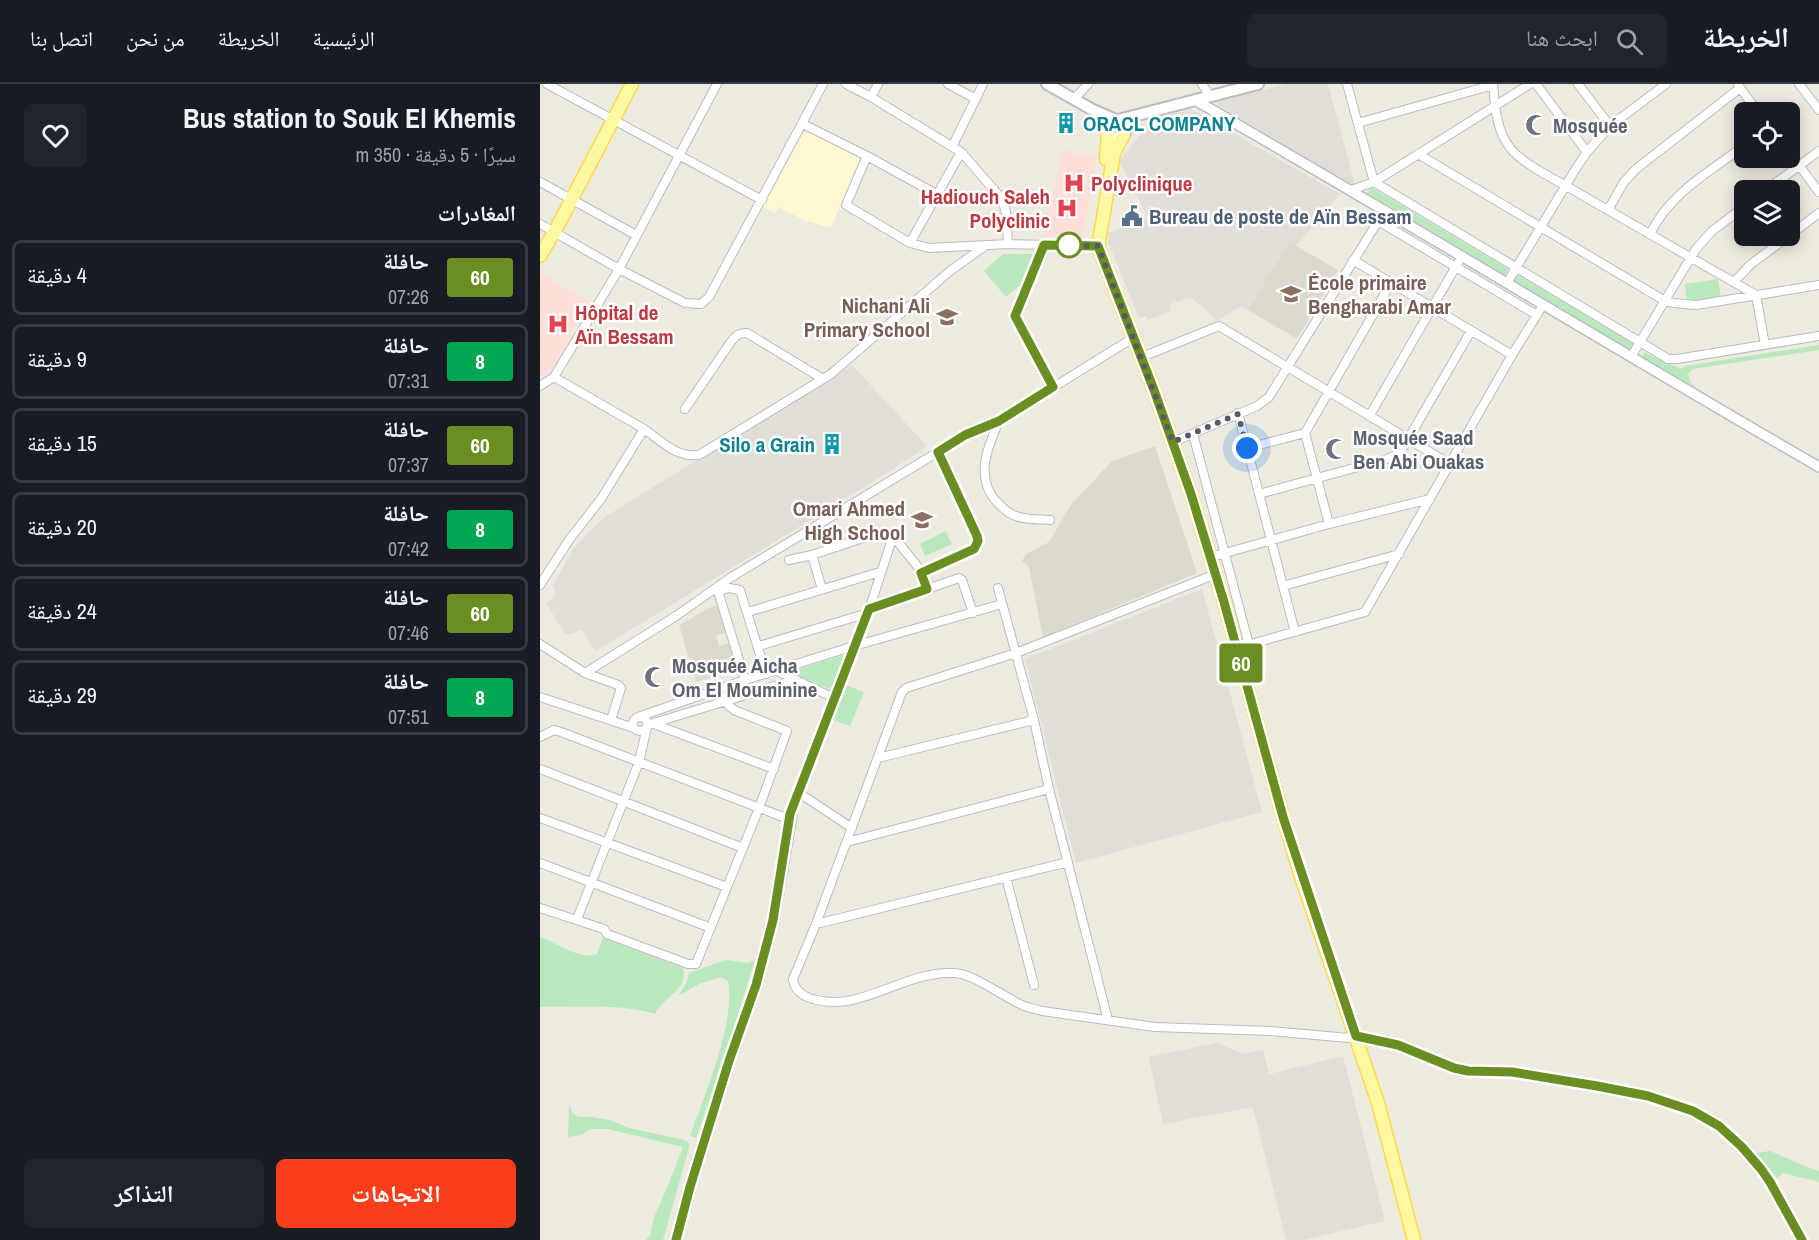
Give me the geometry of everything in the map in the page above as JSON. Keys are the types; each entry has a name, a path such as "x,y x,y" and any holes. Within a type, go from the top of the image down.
{"main road":[{"path":"540,256 632,84"},
{"path":"1047,84 1093,110 1125,124 1125,132"},
{"path":"1258,84 1109,123 1095,246 1212,575 1243,646 1283,817 1352,1037 1405,1240"},
{"path":"1093,110 1115,138 1125,132"},
{"path":"1141,114 1125,132 1114,153 1095,246 1142,357 1211,556 1212,575 1283,846 1378,1103 1414,1240"},
{"path":"676,1240 729,1061 756,985 770,931 790,814"}],"street":[{"path":"540,92 545,84 762,200"},
{"path":"540,386 554,377 619,269 717,84"},
{"path":"540,224 684,303 701,304 709,297 823,84"},
{"path":"846,84 872,97 961,152 1002,199 1006,212 1008,244"},
{"path":"872,97 878,84"},
{"path":"948,84 975,99"},
{"path":"953,145 983,84"},
{"path":"1074,99 1088,84"},
{"path":"1202,84 1210,96"},
{"path":"1347,84 1374,182 1668,359 1819,336"},
{"path":"1352,190 1374,182 1530,84"},
{"path":"1536,84 1587,152"},
{"path":"1578,84 1610,126"},
{"path":"1507,283 1587,152 1610,126 1666,84"},
{"path":"1799,84 1819,110"},
{"path":"1358,123 1493,85 1494,106 1499,126 1512,151 1521,159 1756,295 1765,345"},
{"path":"1608,210 1624,182 1636,169 1738,86 1750,102"},
{"path":"1195,100 1352,190 1630,357 1819,467"},
{"path":"802,124 938,195"},
{"path":"1800,165 1819,151"},
{"path":"910,243 961,152"},
{"path":"1418,153 1665,301 1696,305 1819,285"},
{"path":"1650,234 1663,212 1681,192 1734,153"},
{"path":"867,156 846,205 910,243 929,248 1008,244 1095,246"},
{"path":"1800,167 1819,192"},
{"path":"1780,180 1796,168"},
{"path":"540,182 636,235"},
{"path":"1173,442 1265,402 1289,367 1385,210"},
{"path":"1734,282 1750,266 1819,213"},
{"path":"1630,357 1696,249 1712,231 1734,214"},
{"path":"1378,221 1537,315"},
{"path":"1044,245 1015,316 1053,387"},
{"path":"554,377 644,429 681,454 699,455 823,379 951,270 985,246"},
{"path":"1370,415 1462,256"},
{"path":"1353,260 1512,355"},
{"path":"1329,524 1305,433 1391,283"},
{"path":"1193,434 1225,552 1243,646 1365,612 1543,305"},
{"path":"1142,357 1219,326 1450,464"},
{"path":"1259,494 1400,453 1471,331"},
{"path":"685,409 730,343 742,333 747,333 823,379"},
{"path":"585,673 803,532 965,435 999,421 1128,341"},
{"path":"1238,414 1295,632"},
{"path":"999,421 985,456 984,471 990,493 1011,514 1024,518 1050,520"},
{"path":"540,585 569,540 601,499 644,429"},
{"path":"1247,448 1305,433"},
{"path":"921,573 974,549 978,541 938,452"},
{"path":"1211,556 1430,498"},
{"path":"893,536 921,573 927,589"},
{"path":"789,560 866,537 893,536"},
{"path":"540,737 554,730 561,732 783,817 790,814 869,611 893,536"},
{"path":"1283,586 1399,554"},
{"path":"812,555 822,589"},
{"path":"748,612 880,573"},
{"path":"1212,575 1016,653 906,688 793,979 798,992 809,998 837,1002 852,1000 934,974 956,972 1025,1006 1042,1011 1155,1027 1270,1031 1352,1037 1398,1045 1454,1068 1468,1071 1512,1072 1648,1096 1693,1111 1719,1126 1742,1147 1770,1182 1802,1240"},
{"path":"759,646 961,579 973,613"},
{"path":"998,588 1034,720 1049,789 1108,1020"},
{"path":"717,589 740,590 766,674"},
{"path":"717,589 745,680"},
{"path":"634,729 633,722 638,717 745,680 1002,604"},
{"path":"540,644 585,673 621,688 611,720"},
{"path":"777,671 834,698"},
{"path":"540,697 642,731 649,725 795,680"},
{"path":"540,908 604,929 607,934 693,965 699,959 787,731 734,710 726,702 720,689"},
{"path":"638,717 645,719 649,725 774,769"},
{"path":"878,758 1034,720"},
{"path":"577,919 639,762 649,725"},
{"path":"540,769 743,848"},
{"path":"847,842 1049,789"},
{"path":"799,793 852,828"},
{"path":"540,818 727,887"},
{"path":"816,924 1068,862"},
{"path":"540,863 711,928"},
{"path":"1006,877 1034,985"}],"shaded area":[{"path":"1287,84 1328,84 1355,184 1353,185 1217,105 1217,101"},
{"path":"1192,110 1340,194 1296,246 1289,242 1248,310 1241,306 1217,321 1190,297 1169,305 1171,311 1148,320 1146,316 1139,318 1108,242 1108,233 1148,218 1119,160 1155,117"},
{"path":"808,131 860,158 831,228 804,220 778,207 775,213 763,207 804,132"},
{"name":"Polyclinique","path":"1063,149 1097,158 1084,233 1071,238 1051,234 1050,237 1043,236"},
{"name":"École primaire Bengharabi Amar","path":"1289,242 1338,270 1297,339 1248,310"},
{"name":"Hôpital de Aïn Bessam","path":"540,273 591,302 588,307 586,306 567,340 570,342 554,370 550,369 540,378"},
{"path":"852,365 927,446 895,468 596,651 581,630 565,634 546,603 556,595 553,585 573,549 603,518"},
{"path":"1155,446 1197,573 1043,637 1029,567 1022,561 1026,554 1049,542 1070,506 1112,461"},
{"path":"1202,589 1262,812 1076,863 1025,659"},
{"path":"719,605 727,632 716,636 719,646 730,643 738,670 696,682 679,625"},
{"path":"1216,1043 1244,1054 1263,1050 1269,1074 1343,1056 1385,1221 1303,1240 1286,1240 1253,1107 1163,1124 1149,1057"}],"green space":[{"path":"1371,187 1508,269 1505,275 1367,193"},
{"path":"1003,254 1036,254 1023,283 1006,297 984,271"},
{"path":"1518,275 1635,344 1631,351 1514,281"},
{"path":"1718,279 1721,298 1687,302 1685,284"},
{"path":"1819,345 1819,350 1692,369 1688,374 1690,382 1697,388 1644,360 1642,356 1645,353 1648,354 1681,369 1685,366"},
{"path":"946,531 952,544 925,556 920,544"},
{"path":"844,655 832,690 791,673 792,671"},
{"path":"846,685 864,692 850,726 833,720"},
{"path":"540,937 583,955 597,954 603,938 683,968 684,976 679,988 655,1014 614,1007 540,1007"},
{"path":"726,960 748,963 755,960 696,1138 690,1136 723,1038 729,998 728,981 721,977 699,984 678,996 686,984 689,973"},
{"path":"569,1104 572,1112 578,1117 610,1120 629,1128 685,1140 689,1143 663,1240 646,1240 650,1236 654,1217 683,1147 608,1129 590,1129 581,1135 568,1137"},
{"path":"1770,1151 1819,1171 1819,1182 1783,1173 1777,1178 1756,1153"}],"bus line":[{"name":"60","path":"676,1240 729,1061 756,985 773,920 790,814 869,609 927,589 921,573 974,549 977,545 977,536 938,452 965,435 999,421 1053,387 1015,316 1044,245 1098,246 1133,334 1191,494 1224,602 1300,874 1356,1036 1398,1045 1454,1068 1468,1071 1512,1072 1597,1086 1648,1096 1693,1111 1719,1126 1761,1169 1802,1240"}],"place":[{"name":"ORACL COMPANY","path":"1066,123"},
{"name":"Mosquée","path":"1536,125"},
{"name":"Polyclinique","path":"1074,183"},
{"name":"Hadiouch Saleh Polyclinic","path":"1067,208"},
{"name":"Bureau de poste de Aïn Bessam","path":"1132,216"},
{"name":"École primaire Bengharabi Amar","path":"1291,294"},
{"name":"Nichani Ali Primary School","path":"947,317"},
{"name":"Hôpital de Aïn Bessam","path":"558,324"},
{"name":"Silo a Grain","path":"832,444"},
{"name":"Mosquée Saad Ben Abi Ouakas","path":"1336,449"},
{"name":"Omari Ahmed High School","path":"922,520"},
{"name":"Mosquée Aicha Om El Mouminine","path":"655,677"}],"route":[{"path":"1069,245 1067,245 1098,246 1173,442 1238,414 1247,448"}]}
